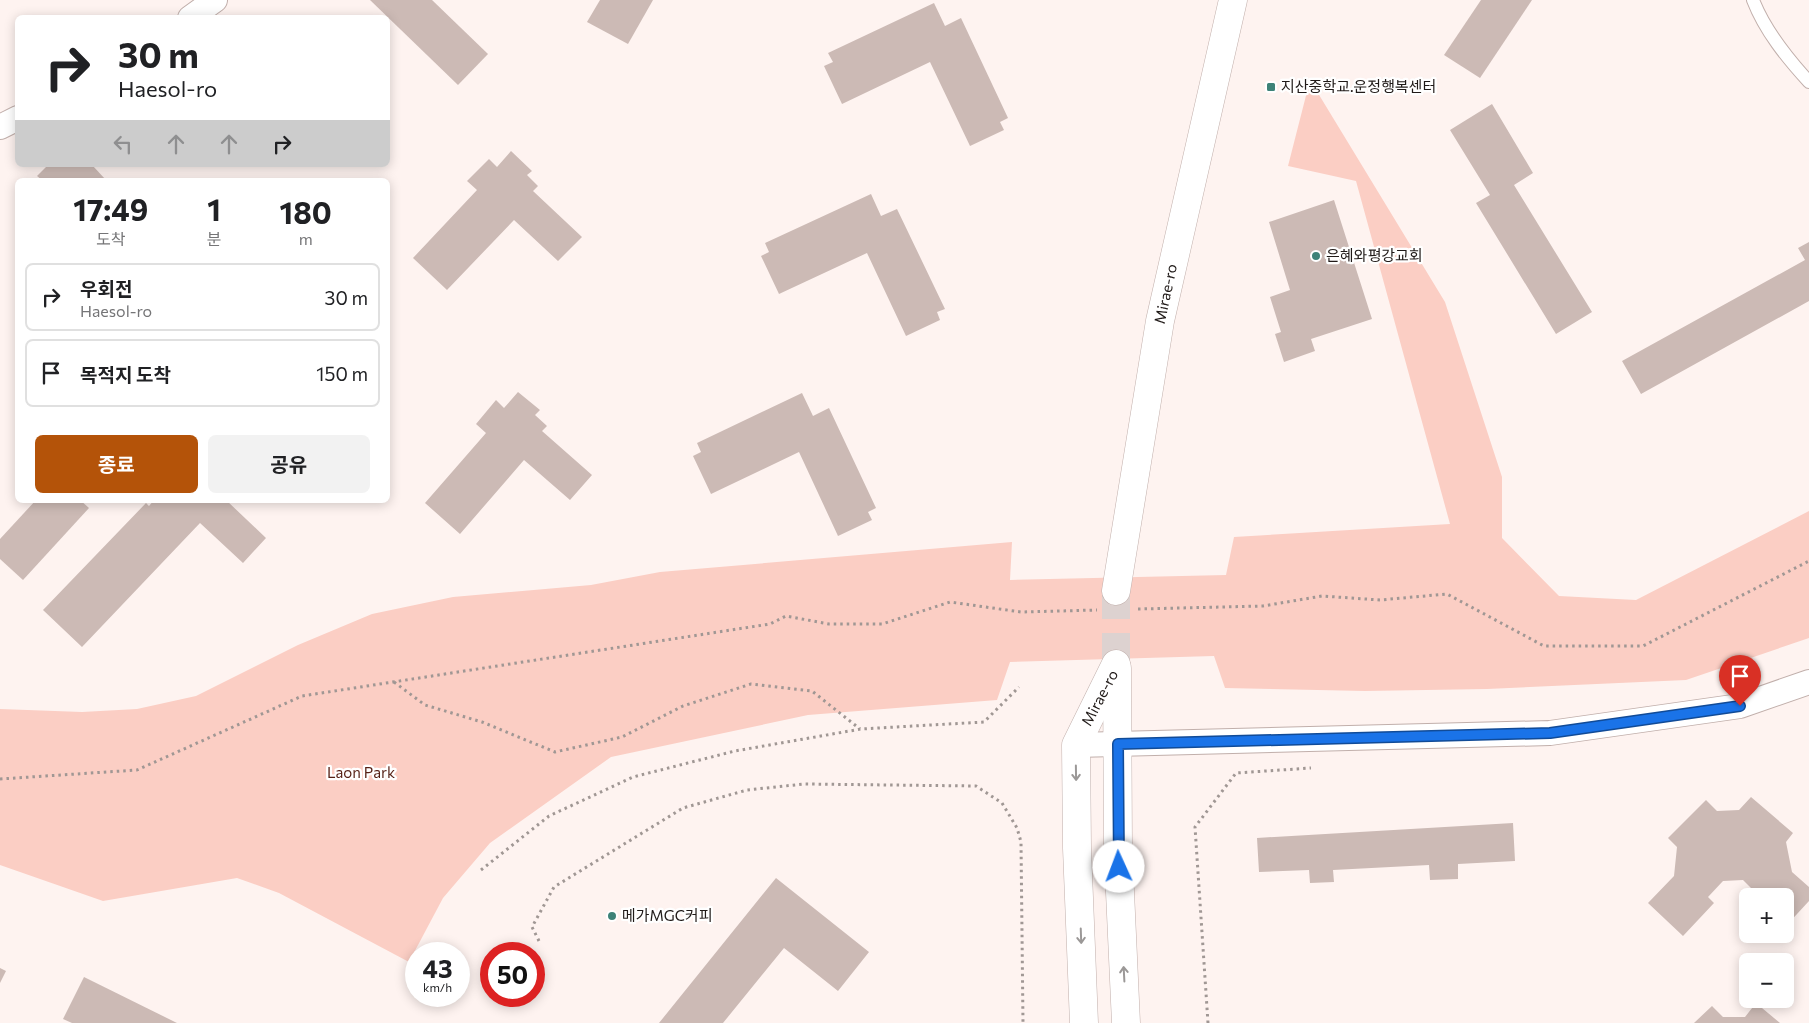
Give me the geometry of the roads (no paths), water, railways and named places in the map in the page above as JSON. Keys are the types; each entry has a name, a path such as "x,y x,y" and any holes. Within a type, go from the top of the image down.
{"main road":[{"name":"Mirae-ro","path":"1107,600 1160,321 1232,0"},
{"name":"Mirae-ro","path":"1084,1023 1077,848 1076,746 1116,664 1118,848 1126,1023"}],"street":[{"path":"194,15 215,0"},
{"path":"0,127 15,120"},
{"path":"1076,746 1550,733 1740,706 1809,682"}],"lane":[{"path":"1753,0 1758,13 1786,56 1809,82"}],"tunnel":[{"path":"1116,591 1116,664"}],"place":[{"name":"지산중학교.운정행복센터","path":"1271,87"},
{"name":"은혜와평강교회","path":"1316,256"},
{"name":"메가MGC커피","path":"612,916"}],"park label":[{"name":"Laon Park","path":"361,773"}]}
